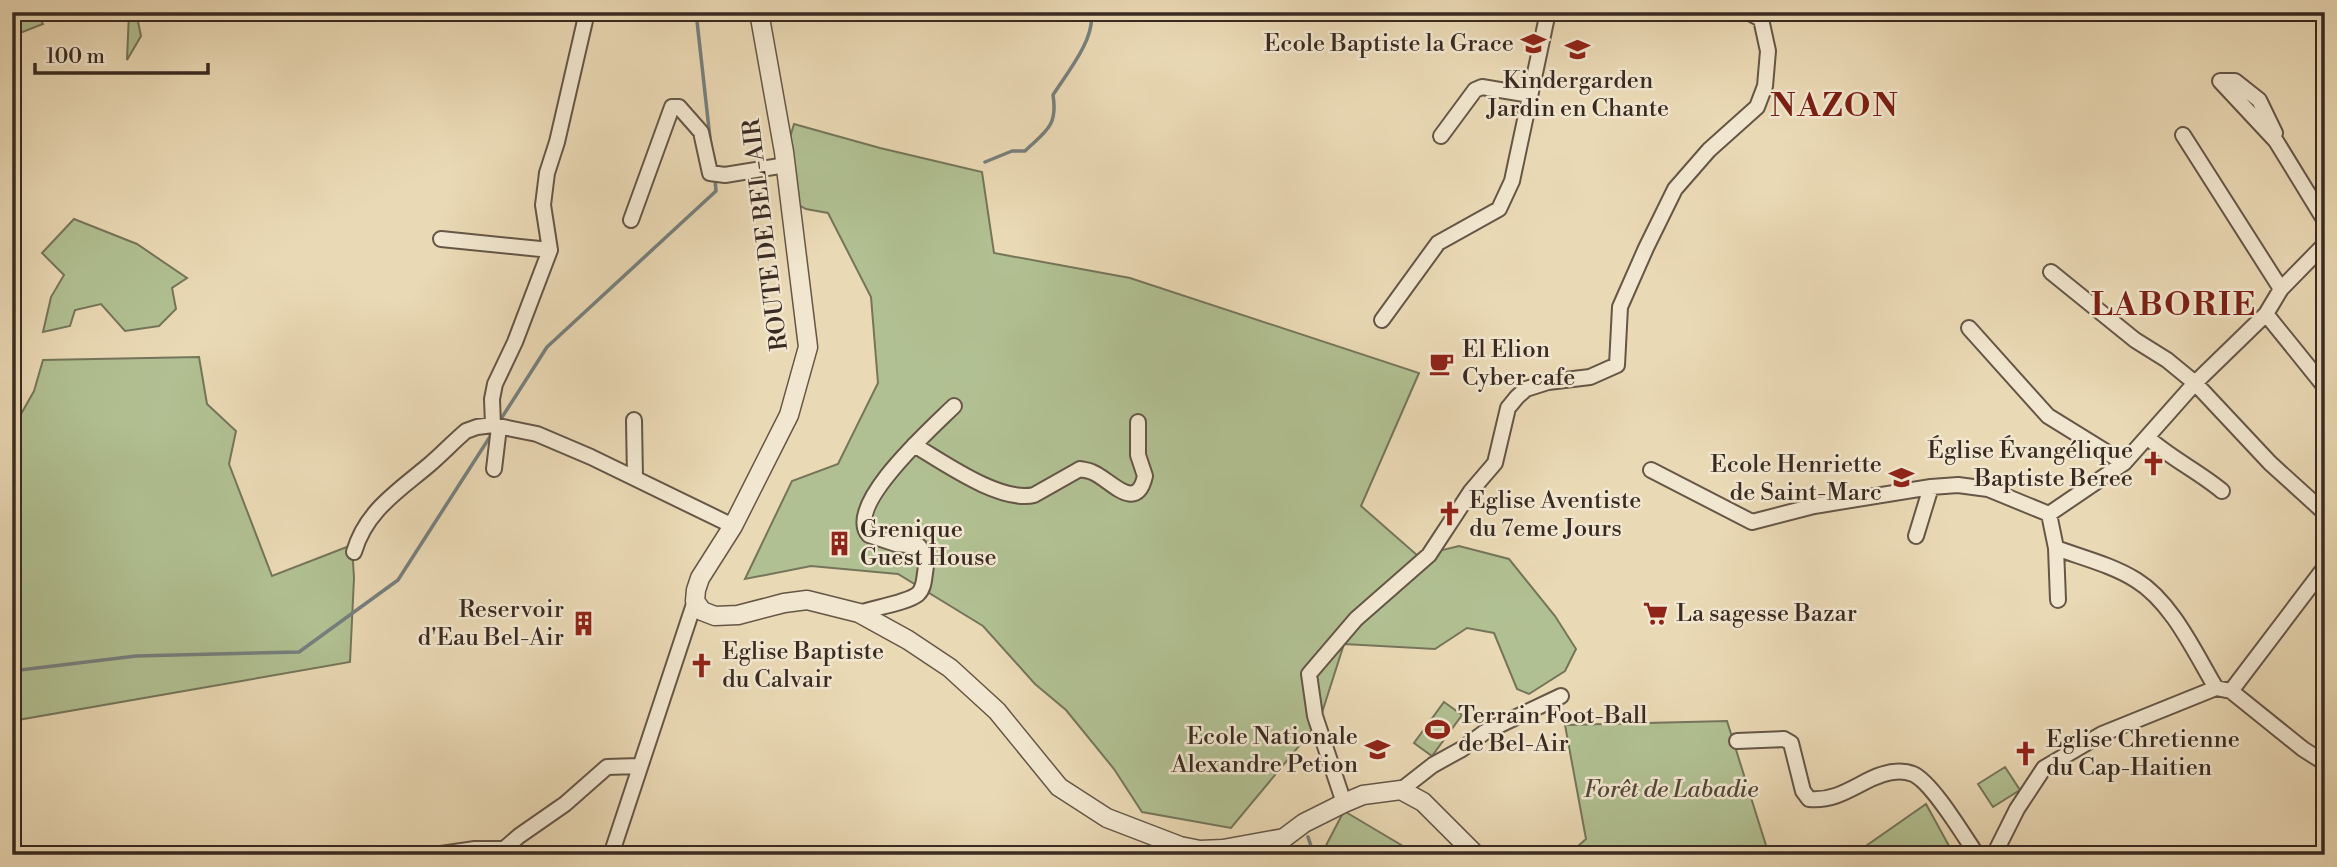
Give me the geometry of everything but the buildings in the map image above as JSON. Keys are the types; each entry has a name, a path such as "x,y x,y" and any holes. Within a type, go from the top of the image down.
{"street":[{"path":"494,469 496,426 492,399 495,384 515,342 550,250 543,205 547,173 557,142 587,12"},
{"name":"ROUTE DE BEL-AIR","path":"695,601 700,578 733,526 789,415 808,347 786,165 759,12"},
{"path":"1382,320 1438,243 1499,209 1512,181 1548,12"},
{"path":"1344,803 1315,716 1310,674 1356,618 1429,555 1471,491 1495,463 1508,408 1517,397 1526,390 1548,382 1590,377 1617,365 1620,307 1675,189 1709,150 1757,107 1767,71 1766,36 1761,19 1748,12"},
{"path":"2275,133 2259,100 2235,80 2220,81 2276,141 2325,221"},
{"path":"1441,136 1475,90 1482,87 1530,95"},
{"path":"631,220 672,107 679,107 701,132 713,174 725,175 786,165"},
{"path":"2183,135 2281,289"},
{"path":"441,239 550,250"},
{"path":"2049,514 2124,463 2195,383 2266,314 2281,289 2325,244"},
{"path":"2051,272 2135,340 2167,360 2195,383 2270,463 2325,513"},
{"path":"2266,314 2318,368 2325,387"},
{"path":"1969,328 2048,416 2124,463"},
{"path":"859,613 905,600 918,594 923,585 927,563 919,546 896,544 869,535 863,523 871,497 914,445 954,406"},
{"path":"634,420 635,478"},
{"path":"914,445 985,486 1015,495 1034,495 1080,469 1093,472 1121,491 1131,494 1139,490 1145,476 1138,455 1138,422"},
{"path":"354,552 366,522 398,490 466,431 477,427 496,426 537,434 733,526"},
{"path":"2147,437 2180,464 2206,478 2222,491"},
{"path":"1651,470 1752,522 1814,506 1958,485 1988,489 2049,514"},
{"path":"1916,536 1931,487"},
{"path":"2049,514 2056,548 2058,600"},
{"path":"2056,548 2107,566 2138,581 2171,613 2216,688"},
{"path":"2231,691 2325,567"},
{"path":"695,601 702,611 715,616 738,615 807,600 859,613 908,640 950,668 997,711 1059,787 1108,818 1180,846 1200,850 1283,846 1304,823 1363,795 1401,790 1433,765 1485,732 1561,696"},
{"path":"611,855 695,601"},
{"path":"1994,855 2017,809 2044,768 2102,734 2216,688 2231,691 2325,763"},
{"path":"1737,741 1784,739 1791,743 1803,791 1809,799 1839,796 1877,775 1906,772 1914,774 1929,787 1977,855"},
{"path":"441,854 475,849 504,849 575,796 607,767 639,766"},
{"path":"1401,790 1423,802 1476,855"}],"green space":[{"path":"12,12 36,12 43,24 12,36"},
{"path":"129,12 136,12 141,36 127,60"},
{"path":"794,124 982,172 994,253 1130,278 1419,373 1361,506 1418,556 1459,546 1509,559 1555,616 1576,649 1565,671 1529,694 1517,689 1494,633 1467,628 1435,649 1344,644 1319,722 1231,828 1142,812 1114,769 1066,710 1035,684 983,626 898,574 811,566 745,579 792,481 838,464 878,383 871,297 828,213 806,209 788,199 779,174"},
{"path":"74,219 137,244 187,278 172,288 176,309 159,326 125,331 101,304 75,310 70,326 43,332 51,297 64,275 42,253"},
{"path":"199,357 207,404 236,431 229,464 272,576 352,545 354,578 350,662 12,721 12,430 34,391 43,360"},
{"name":"Terrain Foot-Ball de Bel-Air","path":"1444,702 1462,715 1432,756 1414,743"},
{"name":"Forêt de Labadie","path":"1727,721 1769,855 1568,855 1586,839 1565,725"},
{"path":"2005,767 2020,790 1993,807 1978,784"},
{"path":"1926,804 1954,855 1853,855"},
{"path":"1344,811 1418,855 1321,855"}],"waterway":[{"path":"696,12 711,147"},
{"path":"985,162 1012,151 1025,151 1049,127 1054,114 1053,95 1085,44 1091,12"},
{"path":"499,422 547,347 716,191 715,179"},
{"path":"12,671 136,656 299,652 398,580 493,432"},
{"path":"1308,837 1314,855"}],"place":[{"name":"Ecole Baptiste la Grace","path":"1534,43"},
{"name":"Kindergarden Jardin en Chante","path":"1578,49"},
{"name":"El Elion Cyber cafe","path":"1442,363"},
{"name":"Église Évangélique Baptiste Beree","path":"2153,464"},
{"name":"Ecole Henriette de Saint-Marc","path":"1902,478"},
{"name":"Eglise Aventiste du 7eme Jours","path":"1449,514"},
{"name":"Grenique Guest House","path":"840,543"},
{"name":"La sagesse Bazar","path":"1656,613"},
{"name":"Reservoir d'Eau Bel-Air","path":"584,623"},
{"name":"Eglise Baptiste du Calvair","path":"702,665"},
{"name":"Terrain Foot-Ball de Bel-Air","path":"1438,729"},
{"name":"Ecole Nationale Alexandre Petion","path":"1378,750"},
{"name":"Eglise Chretienne du Cap-Haitien","path":"2026,753"}],"district":[{"name":"NAZON","path":"1835,105"},
{"name":"LABORIE","path":"2174,304"}]}
